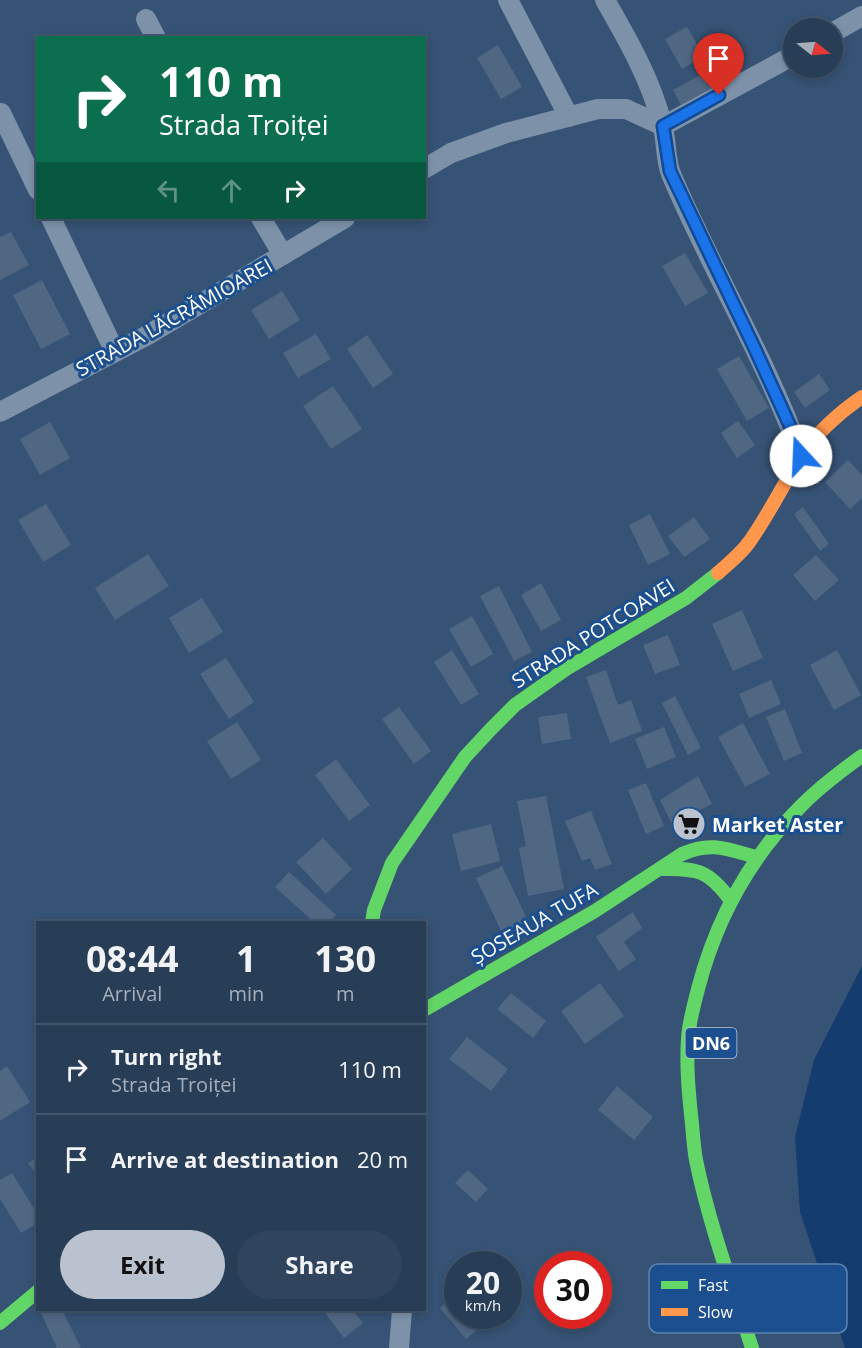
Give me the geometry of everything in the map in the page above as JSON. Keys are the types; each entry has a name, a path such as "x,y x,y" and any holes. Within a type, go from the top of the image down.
{"main road":[{"name":"STRADA POTCOAVEI","path":"372,921 374,910 392,863 465,757 491,729 515,705 557,675 686,598 718,573 749,543 801,456 824,429 862,397"},
{"name":"DN6","path":"725,1264 696,1158 689,1099 688,1037 700,977 716,931 756,858 794,813 821,788 862,756"},
{"name":"ȘOSEAUA TUFA","path":"426,1009 595,911 682,854 696,848 711,847 725,848 756,858"},
{"path":"662,869 691,869 708,875 718,883 731,901"},
{"path":"0,1323 36,1293"},
{"name":"DN6","path":"747,1333 752,1348"}],"street":[{"path":"508,0 568,117"},
{"path":"605,0 636,55 655,100 663,126 670,171 759,358 801,456"},
{"path":"843,27 862,16"},
{"path":"146,19 155,36"},
{"path":"663,126 783,61"},
{"path":"426,169 451,153 506,133 598,109 626,109 663,126"},
{"path":"1,113 36,186"},
{"path":"51,219 115,352"},
{"path":"262,219 283,255"},
{"name":"STRADA LĂCRĂMIOAREI","path":"0,412 146,336 343,219"},
{"path":"399,1348 402,1311"}],"water":[{"path":"862,966 862,1348 845,1348 840,1333 847,1333 847,1264 817,1264 800,1212 795,1137 814,1060"}],"building":[{"path":"687,27 704,56 682,69 665,39"},
{"path":"498,45 522,87 501,99 477,58"},
{"path":"711,69 719,84 681,105 673,90"},
{"path":"11,232 29,265 0,280 0,237"},
{"path":"685,253 708,293 685,306 662,266"},
{"path":"42,280 70,334 41,349 13,295"},
{"path":"282,291 300,320 269,339 251,310"},
{"path":"316,334 331,359 298,378 283,353"},
{"path":"367,335 393,374 373,388 347,349"},
{"path":"739,356 769,408 747,421 717,369"},
{"path":"819,374 830,390 805,408 794,392"},
{"path":"333,386 362,429 331,449 303,406"},
{"path":"738,421 755,445 737,458 721,433"},
{"path":"50,422 70,458 40,475 20,439"},
{"path":"848,460 862,475 862,498 850,509 825,482"},
{"path":"46,504 71,545 43,562 18,520"},
{"path":"803,507 829,544 820,551 794,514"},
{"path":"650,514 670,554 648,565 629,525"},
{"path":"694,517 710,539 684,557 668,536"},
{"path":"148,554 169,586 115,620 95,588"},
{"path":"816,555 839,580 815,601 793,575"},
{"path":"541,583 561,620 541,631 521,595"},
{"path":"499,586 532,652 514,661 480,596"},
{"path":"202,598 223,632 189,653 169,618"},
{"path":"742,610 763,658 733,671 712,624"},
{"path":"472,616 493,654 471,667 449,629"},
{"path":"668,635 680,665 655,674 643,645"},
{"path":"452,650 479,694 461,705 434,662"},
{"path":"837,650 861,695 834,710 810,665"},
{"path":"226,658 254,702 229,719 200,674"},
{"path":"606,670 618,705 631,700 642,731 610,743 586,677"},
{"path":"771,680 781,704 749,718 739,694"},
{"path":"675,696 701,748 688,755 662,703"},
{"path":"399,707 431,751 414,764 382,719"},
{"path":"785,709 802,753 784,761 766,717"},
{"path":"567,713 571,739 542,744 538,717"},
{"path":"237,722 261,760 231,779 207,741"},
{"path":"743,723 770,774 745,787 718,737"},
{"path":"664,727 676,757 647,769 635,739"},
{"path":"336,759 370,805 349,821 315,775"},
{"path":"698,776 712,804 672,824 660,800"},
{"path":"646,783 664,826 646,834 628,790"},
{"path":"546,796 564,889 528,896 519,848 526,846 517,801"},
{"path":"591,811 612,864 595,870 590,858 582,861 565,821"},
{"path":"491,824 500,861 461,871 452,834"},
{"path":"323,838 352,869 326,894 296,862"},
{"path":"502,866 528,921 502,933 476,878"},
{"path":"289,872 336,915 330,921 313,921 275,887"},
{"path":"633,912 642,928 624,942 636,959 619,971 596,937"},
{"path":"600,983 624,1016 585,1044 561,1011"},
{"path":"511,993 546,1021 533,1038 497,1009"},
{"path":"467,1037 508,1069 491,1091 449,1059"},
{"path":"7,1066 30,1102 0,1121 0,1071"},
{"path":"617,1086 653,1117 634,1140 598,1110"},
{"path":"36,1158 36,1174 28,1163"},
{"path":"468,1170 488,1189 476,1202 455,1183"},
{"path":"12,1173 36,1212 36,1224 21,1233 0,1199 0,1180"},
{"path":"40,1311 62,1311 81,1348 57,1348"},
{"path":"324,1311 353,1311 363,1323 344,1338"},
{"path":"458,1329 478,1329 466,1339"}],"traffic: fast":[{"path":"372,921 374,910 392,863 465,757 491,729 515,705 566,669 686,598 718,573"},
{"path":"725,1264 701,1184 690,1103 688,1038 698,989 725,913 751,867 802,805 862,756"},
{"path":"426,1009 595,911 682,854 711,847 756,857"},
{"path":"661,869 684,869 701,873 716,883 731,901"},
{"path":"0,1323 36,1293"},
{"path":"747,1333 752,1348"}],"traffic: slow":[{"path":"718,573 750,541 812,441 836,417 862,397"}],"place":[{"name":"Market Aster","path":"689,824"}],"route":[{"path":"719,95 663,126 670,171 755,349 801,456"}]}
